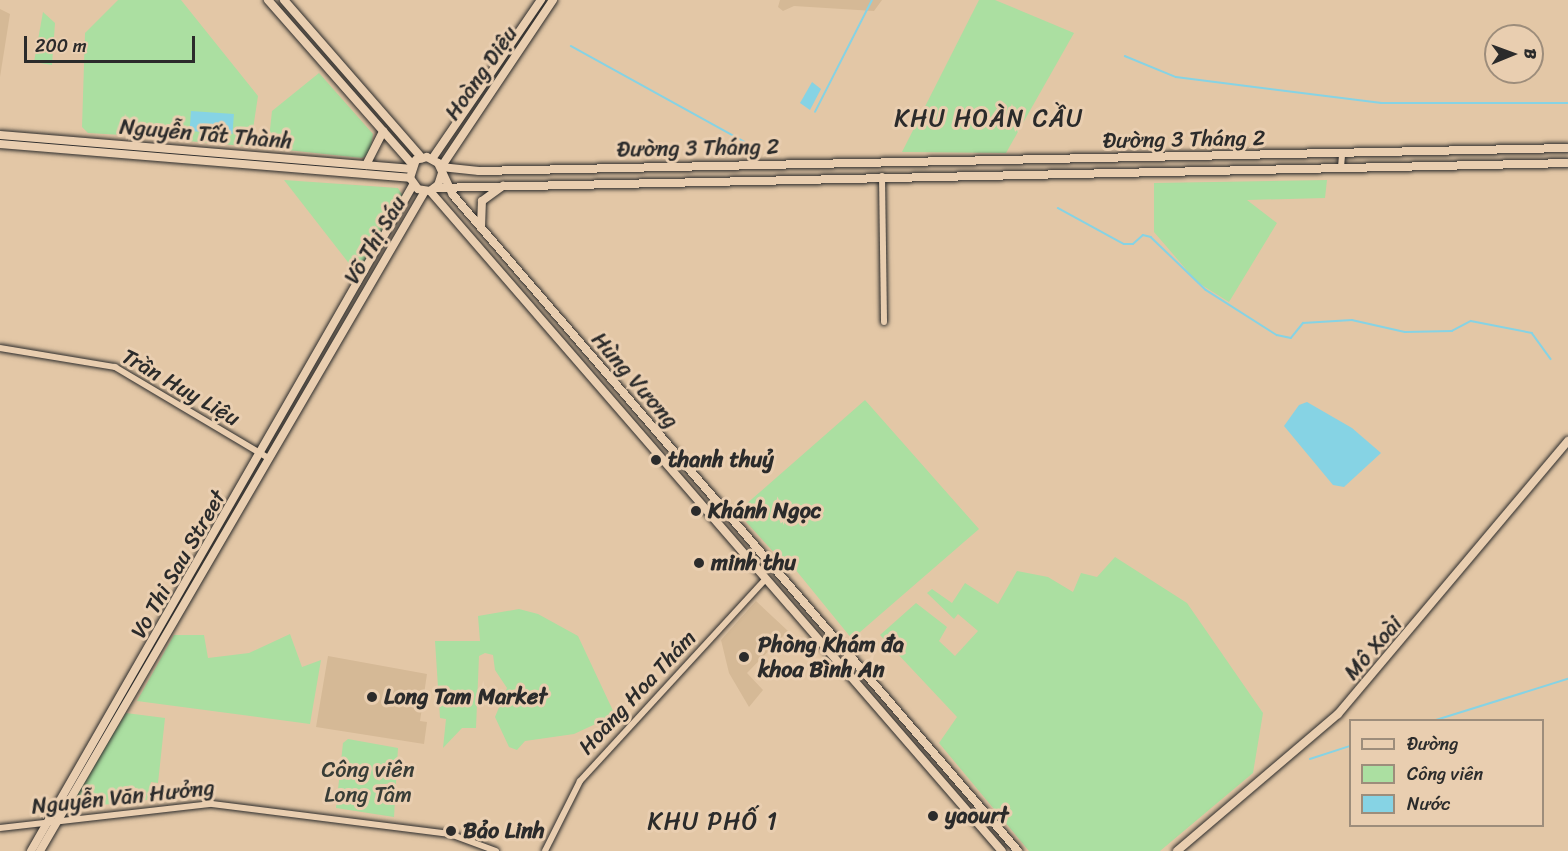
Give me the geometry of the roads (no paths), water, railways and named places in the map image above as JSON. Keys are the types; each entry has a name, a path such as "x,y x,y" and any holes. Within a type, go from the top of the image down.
{"main road":[{"path":"268,0 383,131 411,174 430,190"},
{"path":"284,0 422,158 432,159 442,170"},
{"name":"Hoàng Diệu","path":"432,159 541,0"},
{"name":"Hoàng Diệu","path":"430,190 553,0"},
{"path":"366,165 383,131"},
{"name":"Nguyễn Tất Thành","path":"0,135 366,165 411,174"},
{"name":"Nguyễn Tất Thành","path":"0,144 411,174"},
{"name":"Đường 3 Tháng 2","path":"442,170 1568,148"},
{"path":"411,174 422,158"},
{"name":"Đường 3 Tháng 2","path":"430,190 449,186 514,183 1568,163"},
{"name":"Hùng Vương","path":"442,170 449,186 482,229 1018,851"},
{"name":"Vo Thi Sau Street","path":"265,457 411,174"},
{"path":"482,229 482,201 497,188 514,183"},
{"name":"Hùng Vương","path":"430,190 765,580 1002,851"},
{"name":"Vo Thi Sau Street","path":"40,851 265,457 430,190"},
{"path":"639,434 650,425"},
{"name":"Mô Xoài","path":"1177,851 1345,707 1568,441"},
{"path":"708,513 720,505"},
{"name":"Vo Thi Sau Street","path":"31,851 209,554"},
{"name":"Hoàng Hoa Thám","path":"765,580 776,572"},
{"path":"839,662 849,653"}],"street":[{"path":"1341,167 1342,154"},
{"path":"1108,158 1109,171"},
{"path":"882,176 884,322"},
{"name":"Trần Huy Liệu","path":"0,348 115,367 265,457"},
{"name":"Hoàng Hoa Thám","path":"545,851 580,781 765,580"},
{"name":"Nguyễn Văn Hưởng","path":"0,828 212,804 450,834 496,851"}],"water":[{"path":"812,82 821,89 810,110 800,103"},
{"path":"191,111 234,114 233,134 190,131"},
{"path":"1307,402 1352,428 1381,453 1344,487 1333,485 1284,426 1299,405"}],"waterway":[{"path":"815,112 872,0"},
{"path":"571,46 756,148"},
{"path":"1125,56 1176,77 1381,103 1568,103"},
{"path":"1058,208 1124,244 1133,244 1143,235 1151,237 1206,290 1277,335 1291,338 1303,323 1352,320 1405,332 1452,331 1471,321 1532,333 1551,359"},
{"path":"1439,719 1568,679"},
{"path":"1310,759 1349,746"}],"place":[{"name":"thanh thuỷ","path":"656,460"},
{"name":"Khánh Ngọc","path":"696,511"},
{"name":"minh thu","path":"699,563"},
{"name":"Phòng Khám đa khoa Bình An","path":"744,657"},
{"name":"Long Tam Market","path":"372,697"},
{"name":"yaourt","path":"933,816"},
{"name":"Bảo Linh","path":"451,831"}],"district":[{"name":"KHU HOÀN CẦU","path":"989,119"},
{"name":"KHU PHỐ 1","path":"713,822"}],"park label":[{"name":"Công viên Long Tâm","path":"368,782"}]}
